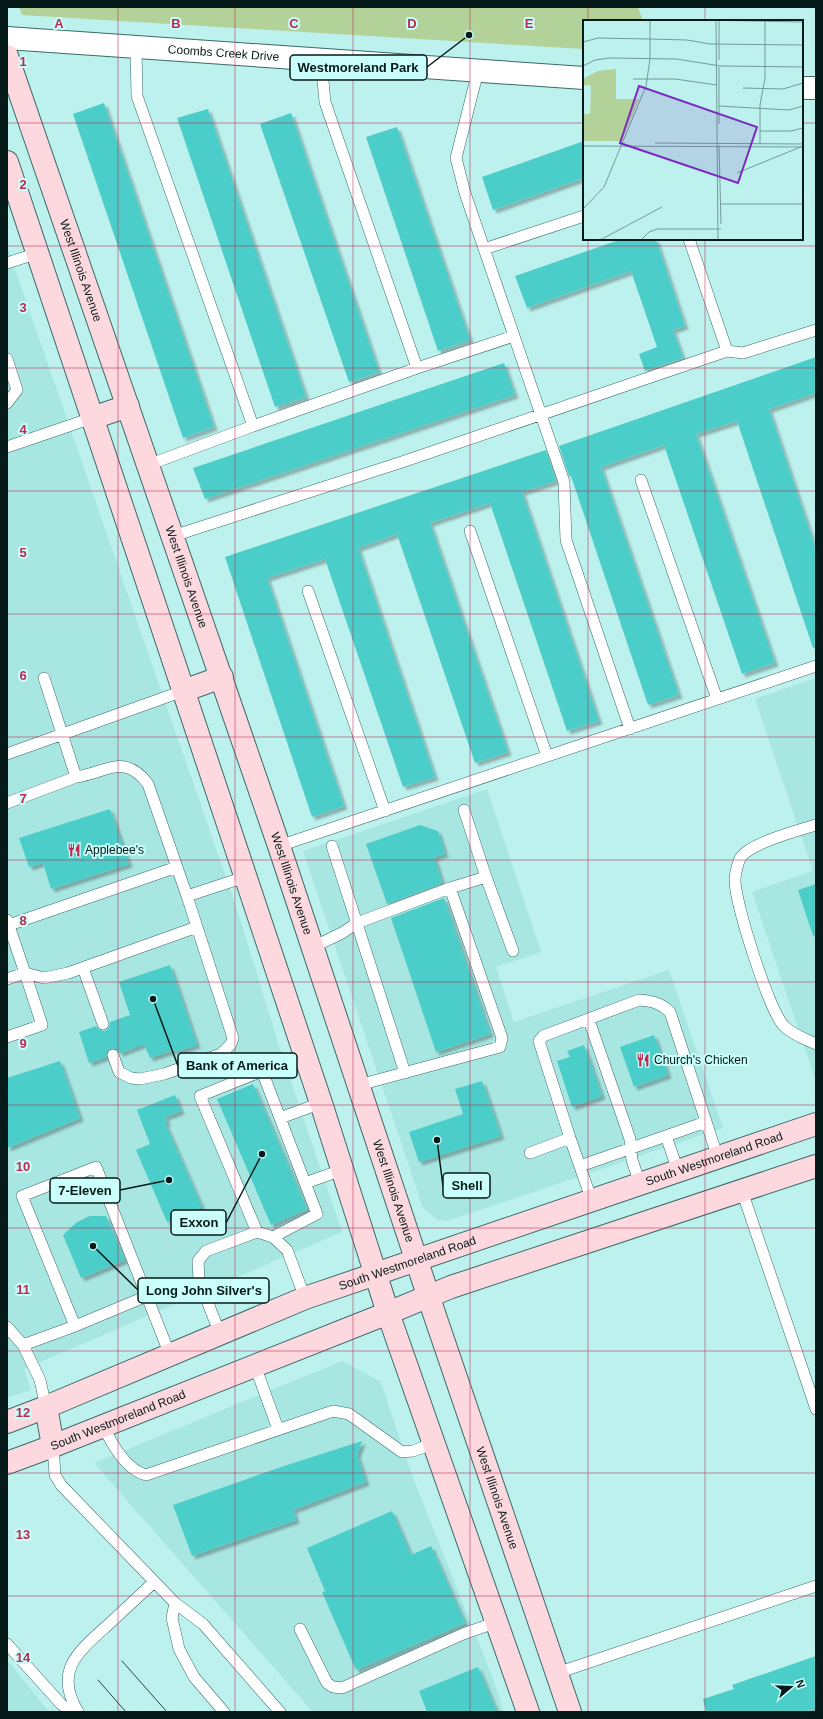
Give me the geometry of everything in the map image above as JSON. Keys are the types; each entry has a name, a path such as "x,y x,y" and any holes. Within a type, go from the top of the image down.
{"main road":[{"name":"West Illinois Avenue","path":"7,56 222,677 570,1712"},
{"path":"7,162 321,1103 388,1313 528,1712"},
{"path":"92,418 128,406"},
{"path":"183,691 222,677"},
{"name":"South Westmoreland Road","path":"7,1422 305,1298 816,1124"},
{"name":"South Westmoreland Road","path":"7,1463 255,1366 429,1295 816,1166"},
{"path":"46,1407 53,1446"}],"street":[{"name":"Coombs Creek Drive","path":"7,38 583,78"}],"lane":[{"path":"136,47 137,96 253,426"},
{"path":"321,60 325,102 417,368"},
{"path":"478,71 456,158 465,193 564,482 566,540 630,729"},
{"path":"484,249 583,216"},
{"path":"689,240 727,352"},
{"path":"7,263 38,253"},
{"path":"173,536 402,462 727,352 743,353 816,330"},
{"path":"148,465 417,368 514,336"},
{"path":"7,359 17,390 7,403"},
{"path":"7,447 92,418"},
{"path":"640,480 717,699"},
{"path":"470,531 547,756"},
{"path":"308,591 385,811"},
{"path":"279,846 816,666"},
{"path":"44,678 76,777"},
{"path":"7,754 183,691"},
{"path":"7,803 76,777 88,775 109,768 124,767 140,773 148,784 234,1038 231,1044 221,1054 164,1074 140,1079 131,1078 119,1072 113,1055"},
{"path":"464,810 486,877 513,951"},
{"path":"816,825 759,844 741,857 735,879 738,904 772,1006 784,1026 800,1038 816,1044"},
{"path":"332,846 405,1073"},
{"path":"7,1038 42,1025 8,922 177,867"},
{"path":"187,896 245,877"},
{"path":"313,947 342,933 357,923 450,888 486,877"},
{"path":"359,1085 500,1048 502,1038 450,888"},
{"path":"7,980 25,973 44,978 83,968 197,928"},
{"path":"83,968 102,1024"},
{"path":"592,1201 539,1041 542,1036 639,1000 650,1001 663,1005 670,1012 718,1158"},
{"path":"588,1020 630,1139 632,1160 640,1184"},
{"path":"257,1232 200,1096 262,1071 317,1214 273,1237"},
{"path":"280,1118 321,1103"},
{"path":"580,1166 706,1122"},
{"path":"666,1136 678,1171"},
{"path":"530,1153 570,1138"},
{"path":"75,1326 22,1196 96,1167 170,1355"},
{"path":"305,1183 342,1170"},
{"path":"742,1191 816,1408"},
{"path":"220,1334 199,1280 198,1261 206,1251 257,1232 273,1237 287,1250 305,1298"},
{"path":"24,1345 75,1326 147,1296"},
{"path":"7,1327 24,1345 40,1380 46,1407"},
{"path":"255,1366 278,1429"},
{"path":"104,1426 116,1450 138,1473 146,1475 333,1411 349,1414 402,1452 413,1451 434,1443"},
{"path":"53,1446 55,1475 61,1485 175,1603 203,1624 280,1712"},
{"path":"78,1712 71,1700 68,1682 70,1668 77,1654 154,1582"},
{"path":"557,1673 816,1586"},
{"path":"175,1603 172,1618 179,1649 194,1677 224,1712"},
{"path":"300,1629 327,1683 333,1687 342,1688 463,1634 497,1622"},
{"path":"7,1644 61,1704 71,1712"}],"shaded area":[{"path":"7,246 239,915 279,1046 342,1232 24,1369 31,1390 7,1398"},
{"path":"816,678 816,1082 752,892 813,871 755,699"},
{"path":"487,789 541,952 496,967 514,1022 669,970 723,1128 447,1221 438,1220 423,1208 303,851"},
{"path":"342,1361 381,1382 413,1478 492,1676 504,1712 313,1712 94,1463"},
{"path":"7,1660 9,1662 49,1712 7,1712"}],"green space":[{"path":"19,7 638,7 643,20 583,20 583,49 22,15"}],"building":[{"path":"104,103 214,427 183,438 73,114"},
{"path":"208,109 306,397 275,407 177,118"},
{"path":"291,113 379,372 349,382 260,124"},
{"path":"397,127 470,340 438,351 366,137"},
{"path":"583,141 583,178 493,210 482,177"},
{"path":"619,240 656,240 685,326 673,330 683,358 645,371 639,354 657,347 631,271 527,308 515,276"},
{"path":"816,357 816,393 769,409 816,550 816,647 813,648 737,421 696,434 775,663 742,674 664,445 601,467 679,695 648,705 571,476 569,476 559,446"},
{"path":"504,363 515,395 205,499 193,468"},
{"path":"546,450 556,481 522,492 599,721 567,731 490,503 430,523 508,752 475,763 397,534 358,548 435,777 403,787 325,559 267,578 344,806 312,817 225,557"},
{"name":"Applebee's","path":"110,809 129,864 51,889 43,863 29,867 19,838"},
{"path":"420,825 438,831 445,854 434,857 442,882 387,904 366,844"},
{"path":"816,884 816,935 813,936 798,890"},
{"path":"444,898 490,1034 436,1052 391,918"},
{"path":"170,965 197,1045 175,1052 174,1050 150,1058 144,1044 120,1053 117,1049 111,1048 107,1051 106,1057 89,1063 79,1032 96,1026 99,1030 105,1031 109,1028 110,1022 130,1015 119,982"},
{"name":"Church's Chicken","path":"654,1035 668,1075 634,1087 620,1047"},
{"path":"584,1045 602,1096 572,1107 557,1061 570,1057 567,1051"},
{"path":"60,1061 80,1118 7,1148 7,1078"},
{"path":"482,1081 501,1136 419,1162 409,1132 463,1114 455,1089"},
{"path":"253,1084 307,1209 271,1225 217,1099"},
{"path":"175,1095 181,1111 165,1117 167,1122 165,1123 202,1207 167,1222 136,1150 150,1144 137,1110"},
{"path":"90,1216 106,1216 125,1260 81,1278 63,1235 77,1222"},
{"path":"362,1441 357,1455 366,1482 293,1510 296,1520 192,1556 173,1505 278,1468"},
{"path":"392,1511 411,1555 431,1546 465,1623 356,1670 322,1592 325,1591 307,1548"},
{"path":"816,1656 816,1708 805,1712 706,1712 703,1699 734,1689 732,1685"},
{"path":"478,1667 497,1712 427,1712 419,1691"}],"tram line":[{"path":"122,1661 167,1712"},
{"path":"98,1680 126,1712"}],"place":[{"name":"Westmoreland Park","path":"469,35"},
{"name":"Applebee's","path":"74,850"},
{"name":"Bank of America","path":"153,999"},
{"name":"Church's Chicken","path":"643,1060"},
{"name":"Shell","path":"437,1140"},
{"name":"Exxon","path":"262,1154"},
{"name":"7-Eleven","path":"169,1180"},
{"name":"Long John Silver's","path":"93,1246"}]}
